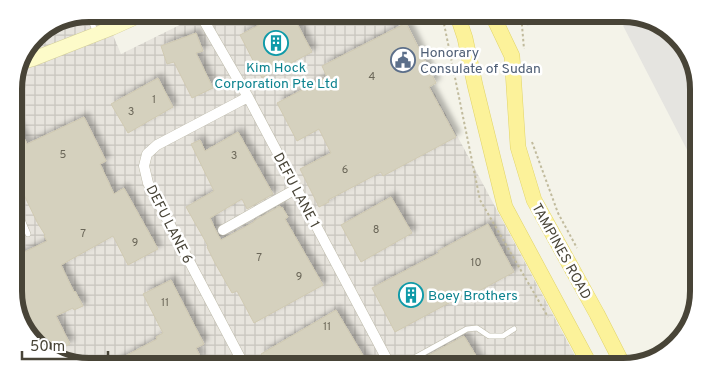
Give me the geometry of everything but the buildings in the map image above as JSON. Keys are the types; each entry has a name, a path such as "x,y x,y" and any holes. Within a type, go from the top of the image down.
{"main road":[{"path":"29,60 125,22"},
{"name":"TAMPINES ROAD","path":"460,22 505,207 586,358"},
{"name":"TAMPINES ROAD","path":"496,22 512,56 518,147 534,200 619,358"}],"street":[{"name":"DEFU LANE 1","path":"205,22 248,97 385,358"},
{"name":"DEFU LANE 6","path":"241,358 148,183 144,166 147,154 157,145 248,97"},
{"path":"223,230 296,189"}],"lane":[{"path":"95,22 102,32"},
{"path":"101,22 102,32"},
{"path":"22,221 28,234"},
{"path":"414,358 467,329 477,328 489,336 503,336 514,329"}],"path":[{"path":"521,22 524,50"},
{"path":"530,139 558,213 580,255"}],"shaded area":[{"path":"90,22 107,22 121,54 186,22 396,22 576,358 90,358 77,357 60,352 39,336 28,317 22,291 23,85 29,60 45,39 68,26"},
{"path":"525,22 542,22 527,26"},
{"path":"621,22 652,29 673,45 683,60 690,90 690,155"}],"place":[{"name":"Kim Hock Corporation Pte Ltd","path":"276,43"},
{"name":"Honorary Consulate of Sudan","path":"403,60"},
{"name":"Boey Brothers","path":"411,295"}]}
